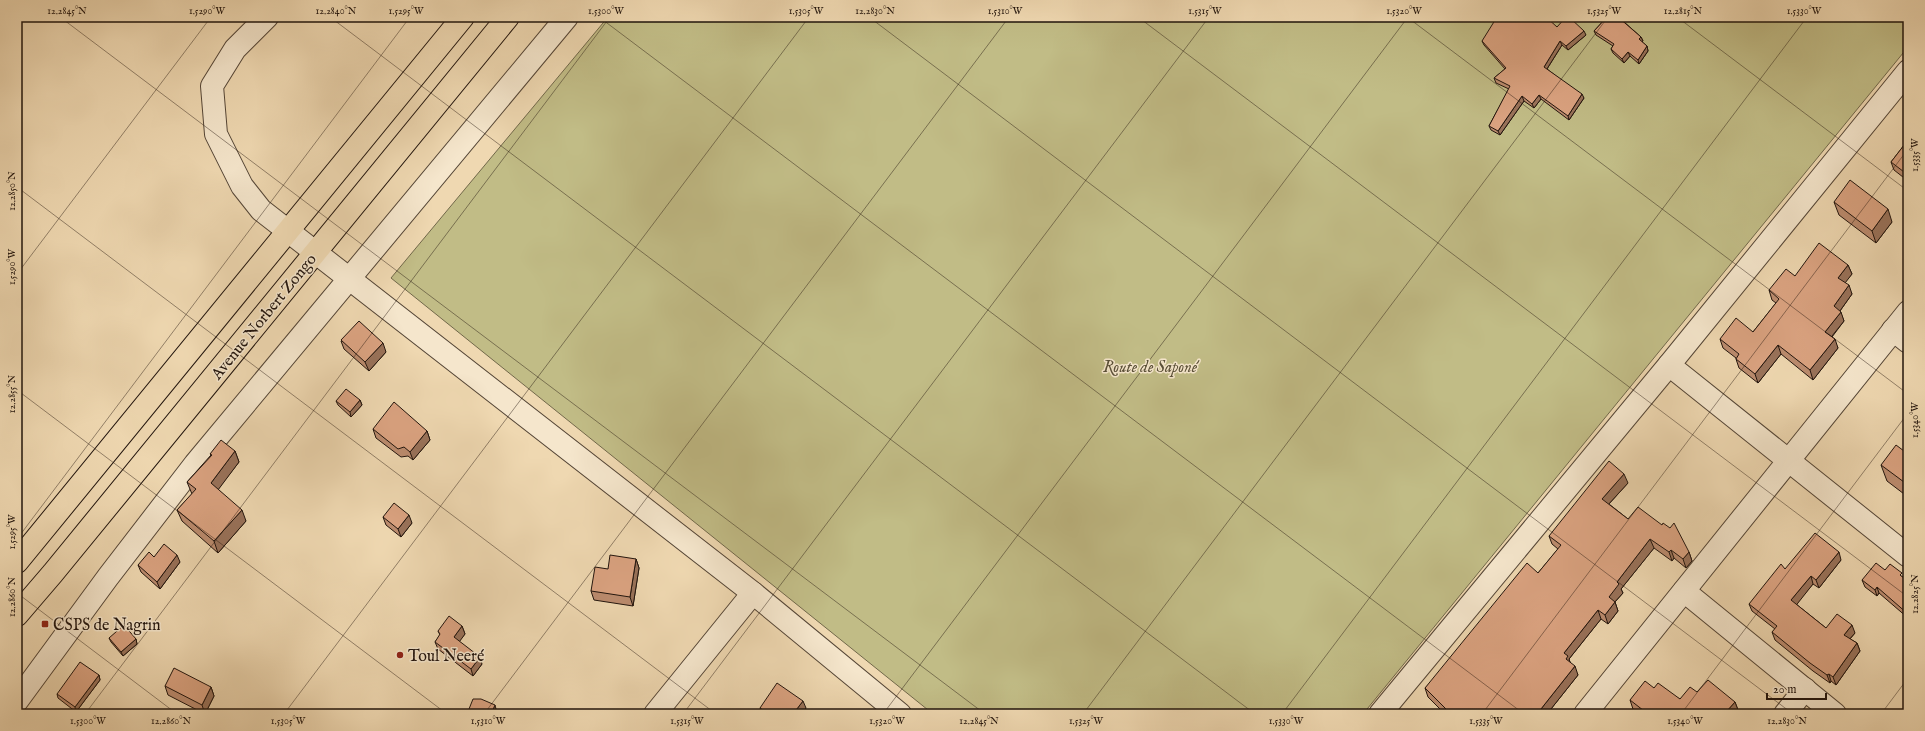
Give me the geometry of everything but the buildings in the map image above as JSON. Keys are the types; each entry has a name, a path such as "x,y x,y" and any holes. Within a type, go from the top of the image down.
{"main road":[{"path":"17,562 350,157 463,17"},
{"name":"Avenue Norbert Zongo","path":"17,615 315,252 389,165 508,17"}],"street":[{"path":"266,17 235,49 212,86 216,134 242,186 261,210 287,232 315,252 349,280 753,593 900,714"},
{"path":"17,701 108,576 195,464 567,17"},
{"path":"1384,713 1908,70"},
{"path":"1585,714 1789,460 1901,336 1908,312"},
{"path":"1669,365 1908,556"},
{"path":"1684,591 1835,714"},
{"path":"656,714 753,593"},
{"path":"1785,714 1805,689"}],"green space":[{"name":"Route de Saponé","path":"608,17 1908,17 1908,47 1363,714 933,714 391,278"}],"place":[{"name":"CSPS de Nagrin","path":"45,624"},
{"name":"Toul Neeré","path":"400,655"}]}
